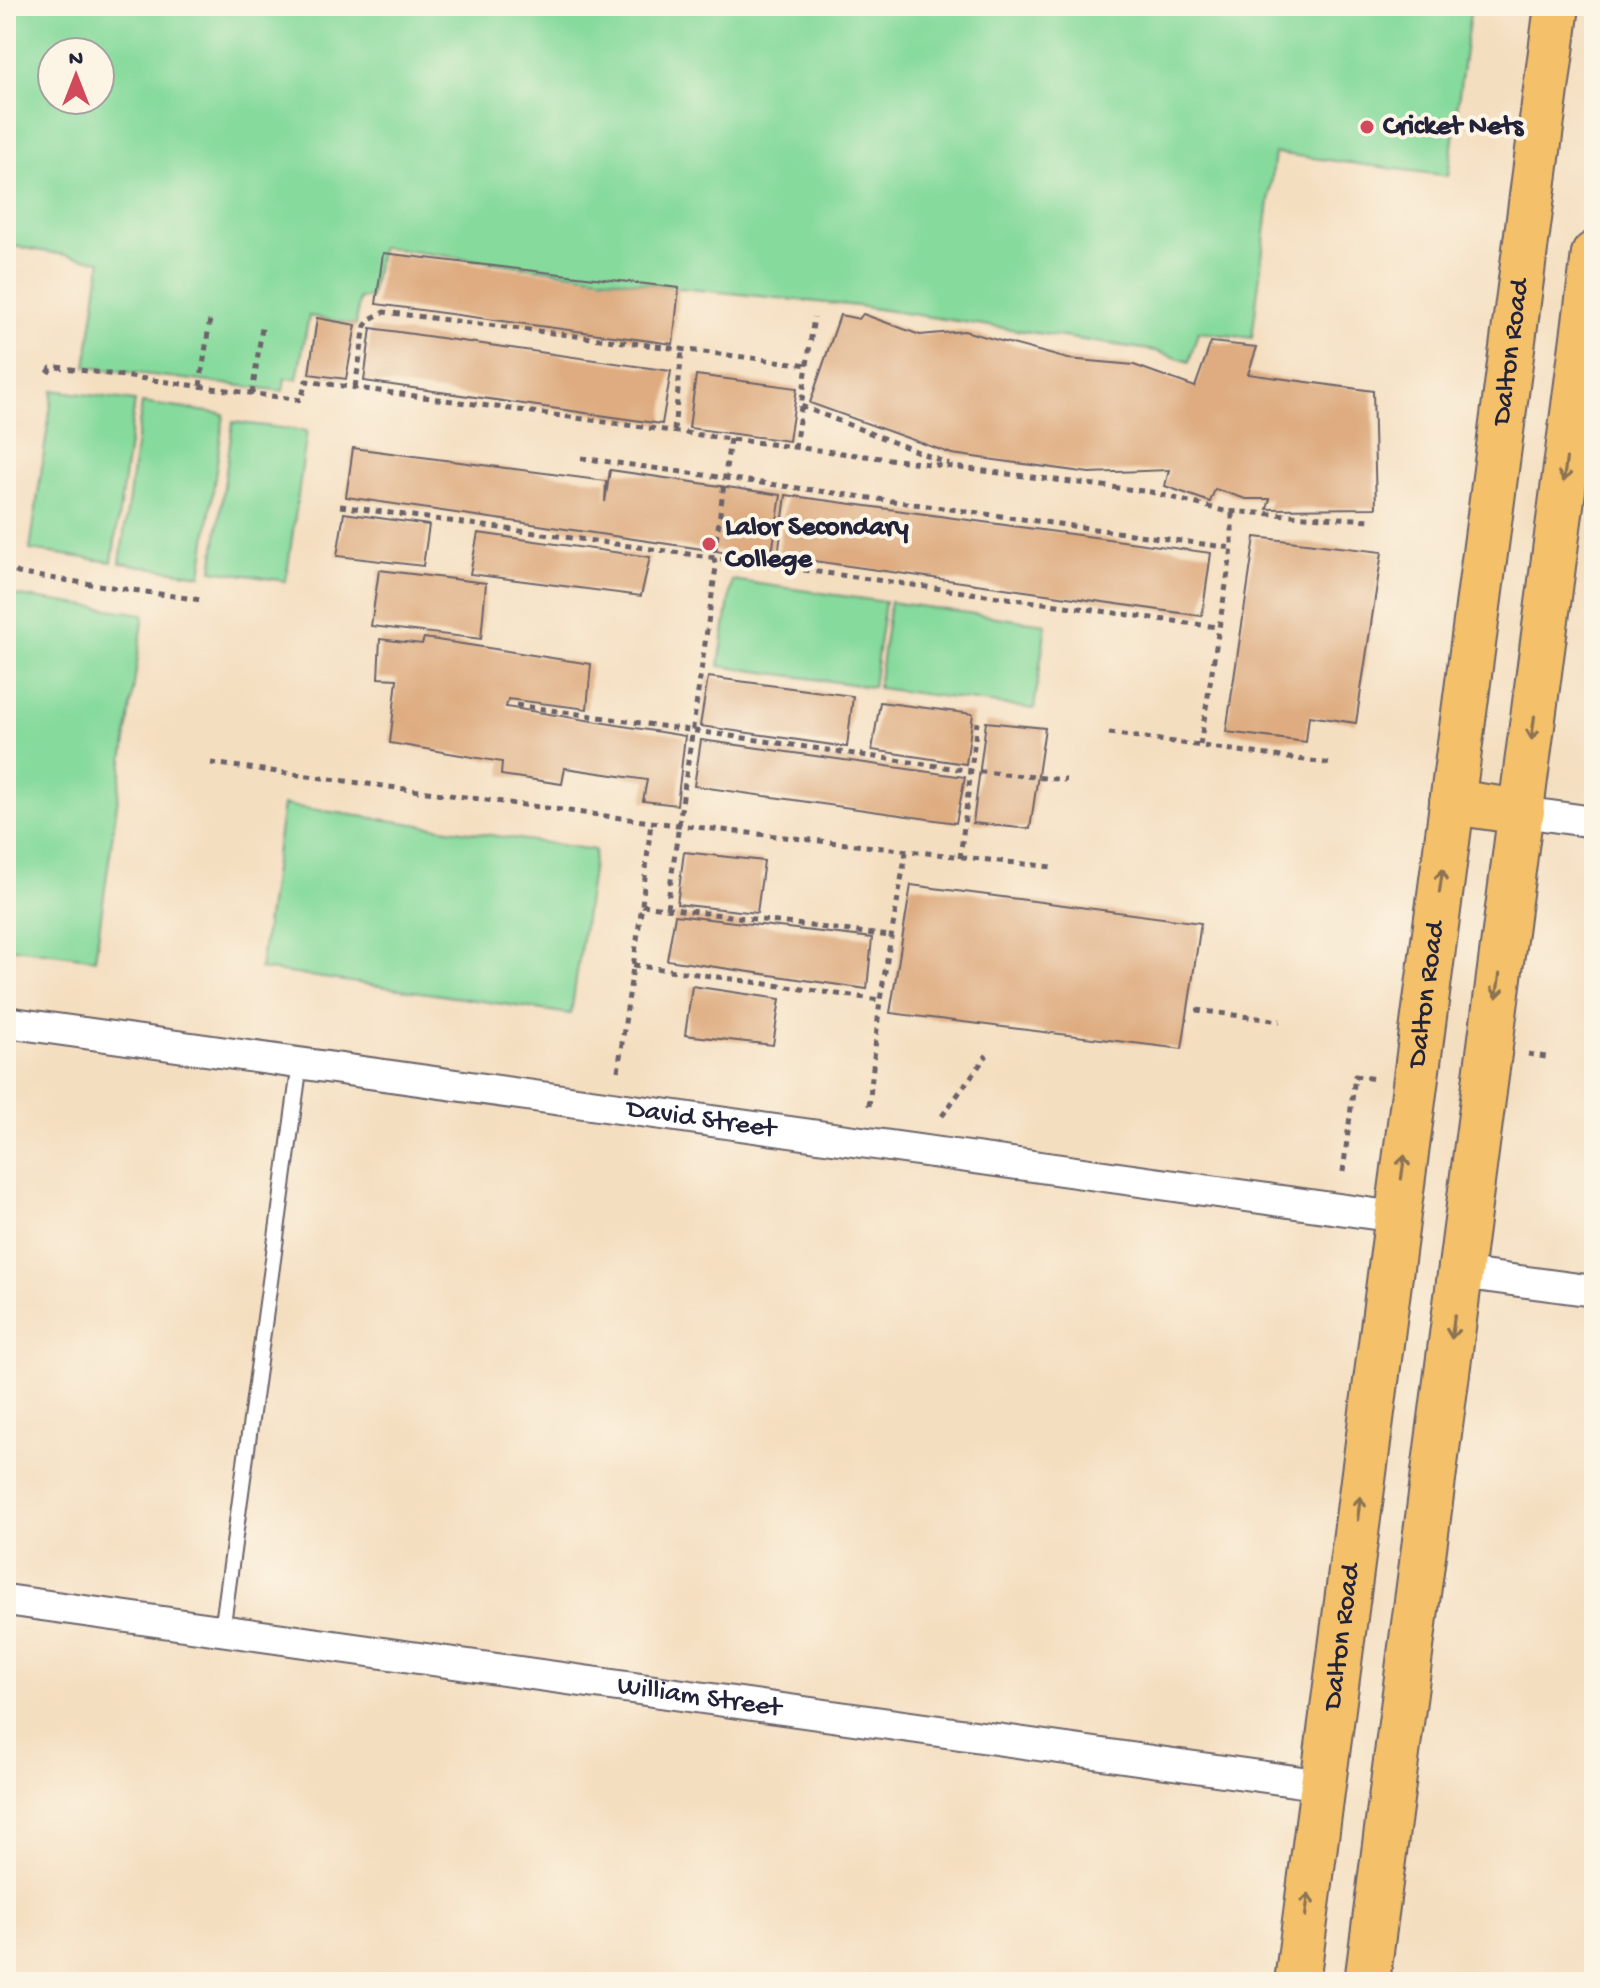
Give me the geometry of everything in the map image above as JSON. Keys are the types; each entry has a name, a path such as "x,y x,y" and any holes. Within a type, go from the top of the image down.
{"main road":[{"name":"Dalton Road","path":"1297,1982 1557,6"},
{"path":"1367,1982 1594,254"},
{"path":"1452,802 1522,812"},
{"name":"William Street","path":"1323,1785 1391,1794"}],"street":[{"path":"1522,812 1594,822"},
{"name":"David Street","path":"6,1022 1396,1217"},
{"path":"1460,1273 1594,1291"},
{"name":"William Street","path":"6,1600 1323,1785"}],"lane":[{"path":"222,1631 300,1063"}],"path":[{"path":"355,387 365,326 370,319 384,312 808,365"},
{"path":"795,448 814,317"},
{"path":"200,386 210,319"},
{"path":"252,394 262,328"},
{"path":"674,431 682,350"},
{"path":"48,373 51,368 57,367 301,400 306,381 795,448 1151,492 1232,512 1372,520"},
{"path":"801,406 957,467"},
{"path":"667,908 716,567 714,558 730,439"},
{"path":"581,458 1232,548"},
{"path":"340,506 1217,627"},
{"path":"1200,745 1232,548 1232,512"},
{"path":"6,552 8,566 29,575 201,600"},
{"path":"516,705 972,771 1066,780"},
{"path":"960,858 977,722"},
{"path":"1109,733 1333,764"},
{"path":"211,763 651,822 1052,867"},
{"path":"618,1071 651,822"},
{"path":"869,1106 880,1000 906,852"},
{"path":"642,905 890,936"},
{"path":"633,965 880,1000"},
{"path":"1196,1010 1280,1021"},
{"path":"942,1116 987,1055"}],"green space":[{"path":"6,6 1471,6 1448,176 1275,153 1252,338 1198,332 1189,362 1156,351 857,306 679,288 381,247 370,298 359,298 356,325 309,316 297,379 285,378 283,391 86,367 101,261 6,245"},
{"path":"53,390 135,401 112,562 30,550"},
{"path":"142,403 224,414 201,575 120,563"},
{"path":"233,422 307,431 286,581 212,570"},
{"path":"732,580 885,602 873,687 719,666"},
{"path":"6,594 144,614 95,959 6,947"},
{"path":"890,602 1046,624 1034,709 878,688"},
{"path":"283,805 595,850 571,1014 260,969"}],"building":[{"path":"383,253 679,288 673,344 376,304"},
{"path":"863,314 920,335 964,331 1068,359 1134,365 1195,387 1211,342 1257,347 1248,374 1373,391 1376,508 1267,509 1270,499 1246,499 1215,489 1210,502 1165,486 1169,470 1089,473 952,454 810,403 840,315 859,319"},
{"path":"317,318 356,325 346,379 309,374"},
{"path":"371,328 671,371 662,424 364,381"},
{"path":"696,375 797,388 789,441 689,428"},
{"path":"353,448 606,481 605,502 610,470 781,495 771,559 346,497"},
{"path":"786,495 1211,553 1202,616 778,556"},
{"path":"344,513 429,525 423,566 337,556"},
{"path":"478,533 650,557 641,596 470,574"},
{"path":"1255,537 1382,552 1356,723 1309,716 1306,742 1226,732"},
{"path":"379,570 486,583 481,639 371,626"},
{"path":"424,638 591,664 587,709 508,699 506,707 685,736 677,805 643,801 647,780 565,768 562,784 501,775 502,762 390,743 397,679 378,678 380,639 422,644"},
{"path":"708,677 853,696 847,747 700,726"},
{"path":"880,702 973,714 966,764 872,750"},
{"path":"986,722 1045,728 1030,829 973,823"},
{"path":"701,740 965,777 956,823 694,786"},
{"path":"684,852 764,861 757,913 677,904"},
{"path":"911,885 1201,923 1182,1049 890,1013"},
{"path":"675,915 872,938 867,989 667,960"},
{"path":"692,986 780,999 773,1045 685,1035"}],"place":[{"name":"Cricket Nets","path":"1367,127"},
{"name":"Lalor Secondary College","path":"709,544"}]}
